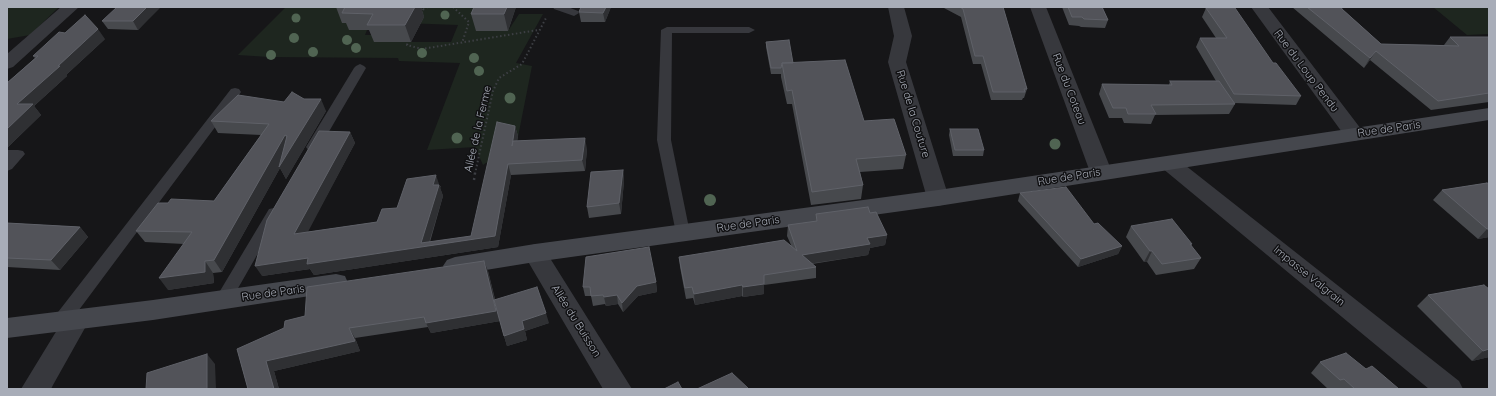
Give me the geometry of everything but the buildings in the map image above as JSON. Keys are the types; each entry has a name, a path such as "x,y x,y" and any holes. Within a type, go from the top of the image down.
{"street":[{"path":"7,63 14,50 71,7"},
{"name":"Rue de la Couture","path":"896,7 903,36 897,62 938,198"},
{"name":"Rue du Coteau","path":"1038,7 1101,172"},
{"name":"Rue du Loup Pendu","path":"1259,7 1354,134"},
{"name":"Rue de Paris","path":"433,269 534,253 938,198 1489,114"},
{"name":"Impasse Valgrain","path":"1169,163 1449,389"},
{"name":"Allée du Buisson","path":"534,253 618,389"},
{"name":"Rue de Paris","path":"7,328 223,300 357,280"},
{"path":"42,385 69,320"}],"lane":[{"path":"558,7 574,13"},
{"path":"683,233 664,140 667,30 749,30"},
{"path":"308,156 360,68"},
{"path":"69,320 235,92"},
{"path":"7,154 18,154 7,166"},
{"path":"223,300 281,202"}],"path":[{"path":"417,8 429,7"},
{"path":"453,7 469,22 462,43"},
{"path":"421,17 424,8"},
{"name":"Allée de la Ferme","path":"474,180 493,91 499,78 522,64 548,14"},
{"path":"410,36 407,45 422,49 539,30"}],"shaded area":[{"path":"7,7 59,7 30,35 7,39"},
{"path":"286,7 353,7 352,23 367,30 365,35 377,35 374,42 451,42 458,25 376,22 385,7 485,7 476,30 508,31 519,14 543,14 516,63 532,66 517,142 483,165 475,147 427,150 460,63 399,61 398,58 269,57 238,55"},
{"path":"1433,7 1489,7 1489,34 1467,35"}]}
